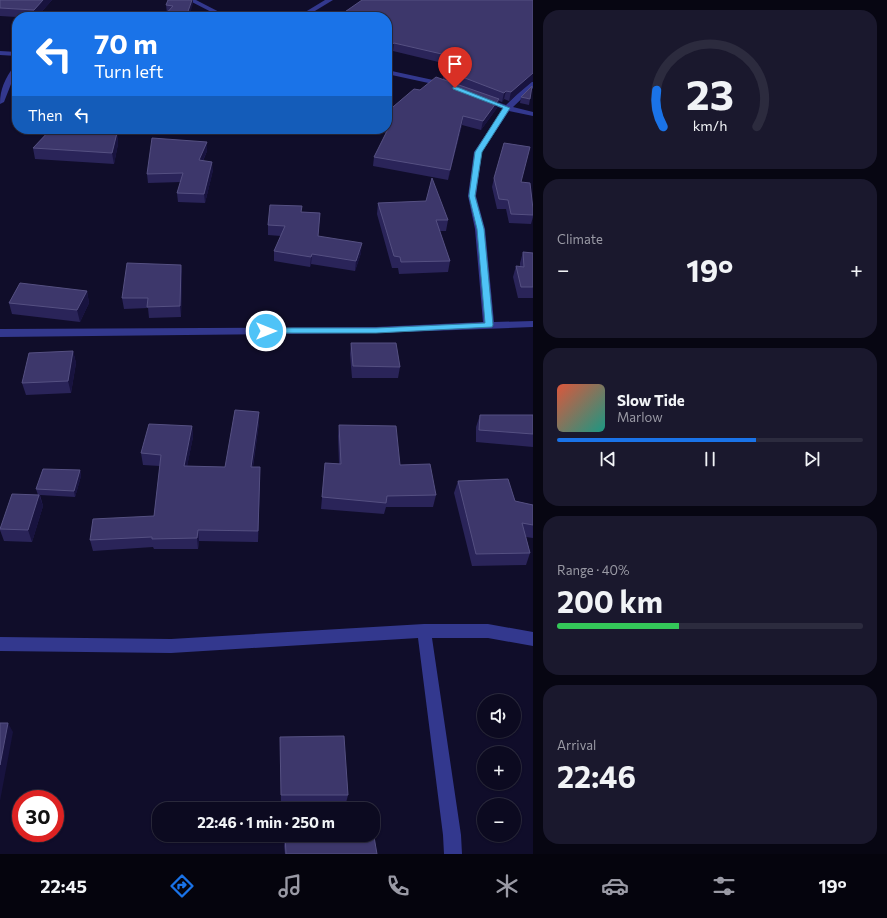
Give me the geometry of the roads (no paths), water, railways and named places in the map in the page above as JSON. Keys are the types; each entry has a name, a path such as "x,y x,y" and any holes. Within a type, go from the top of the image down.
{"street":[{"path":"191,0 216,12"},
{"path":"309,12 330,0"},
{"path":"0,53 12,54"},
{"path":"392,73 442,83 456,89"},
{"path":"0,102 9,78 12,74"},
{"path":"489,325 480,229 472,196 478,152 507,108 533,84"},
{"path":"478,97 507,108 533,114"},
{"path":"0,333 376,330 533,324"},
{"path":"0,644 171,646 424,632 488,631 533,639"},
{"path":"424,632 451,827 453,854"}]}
